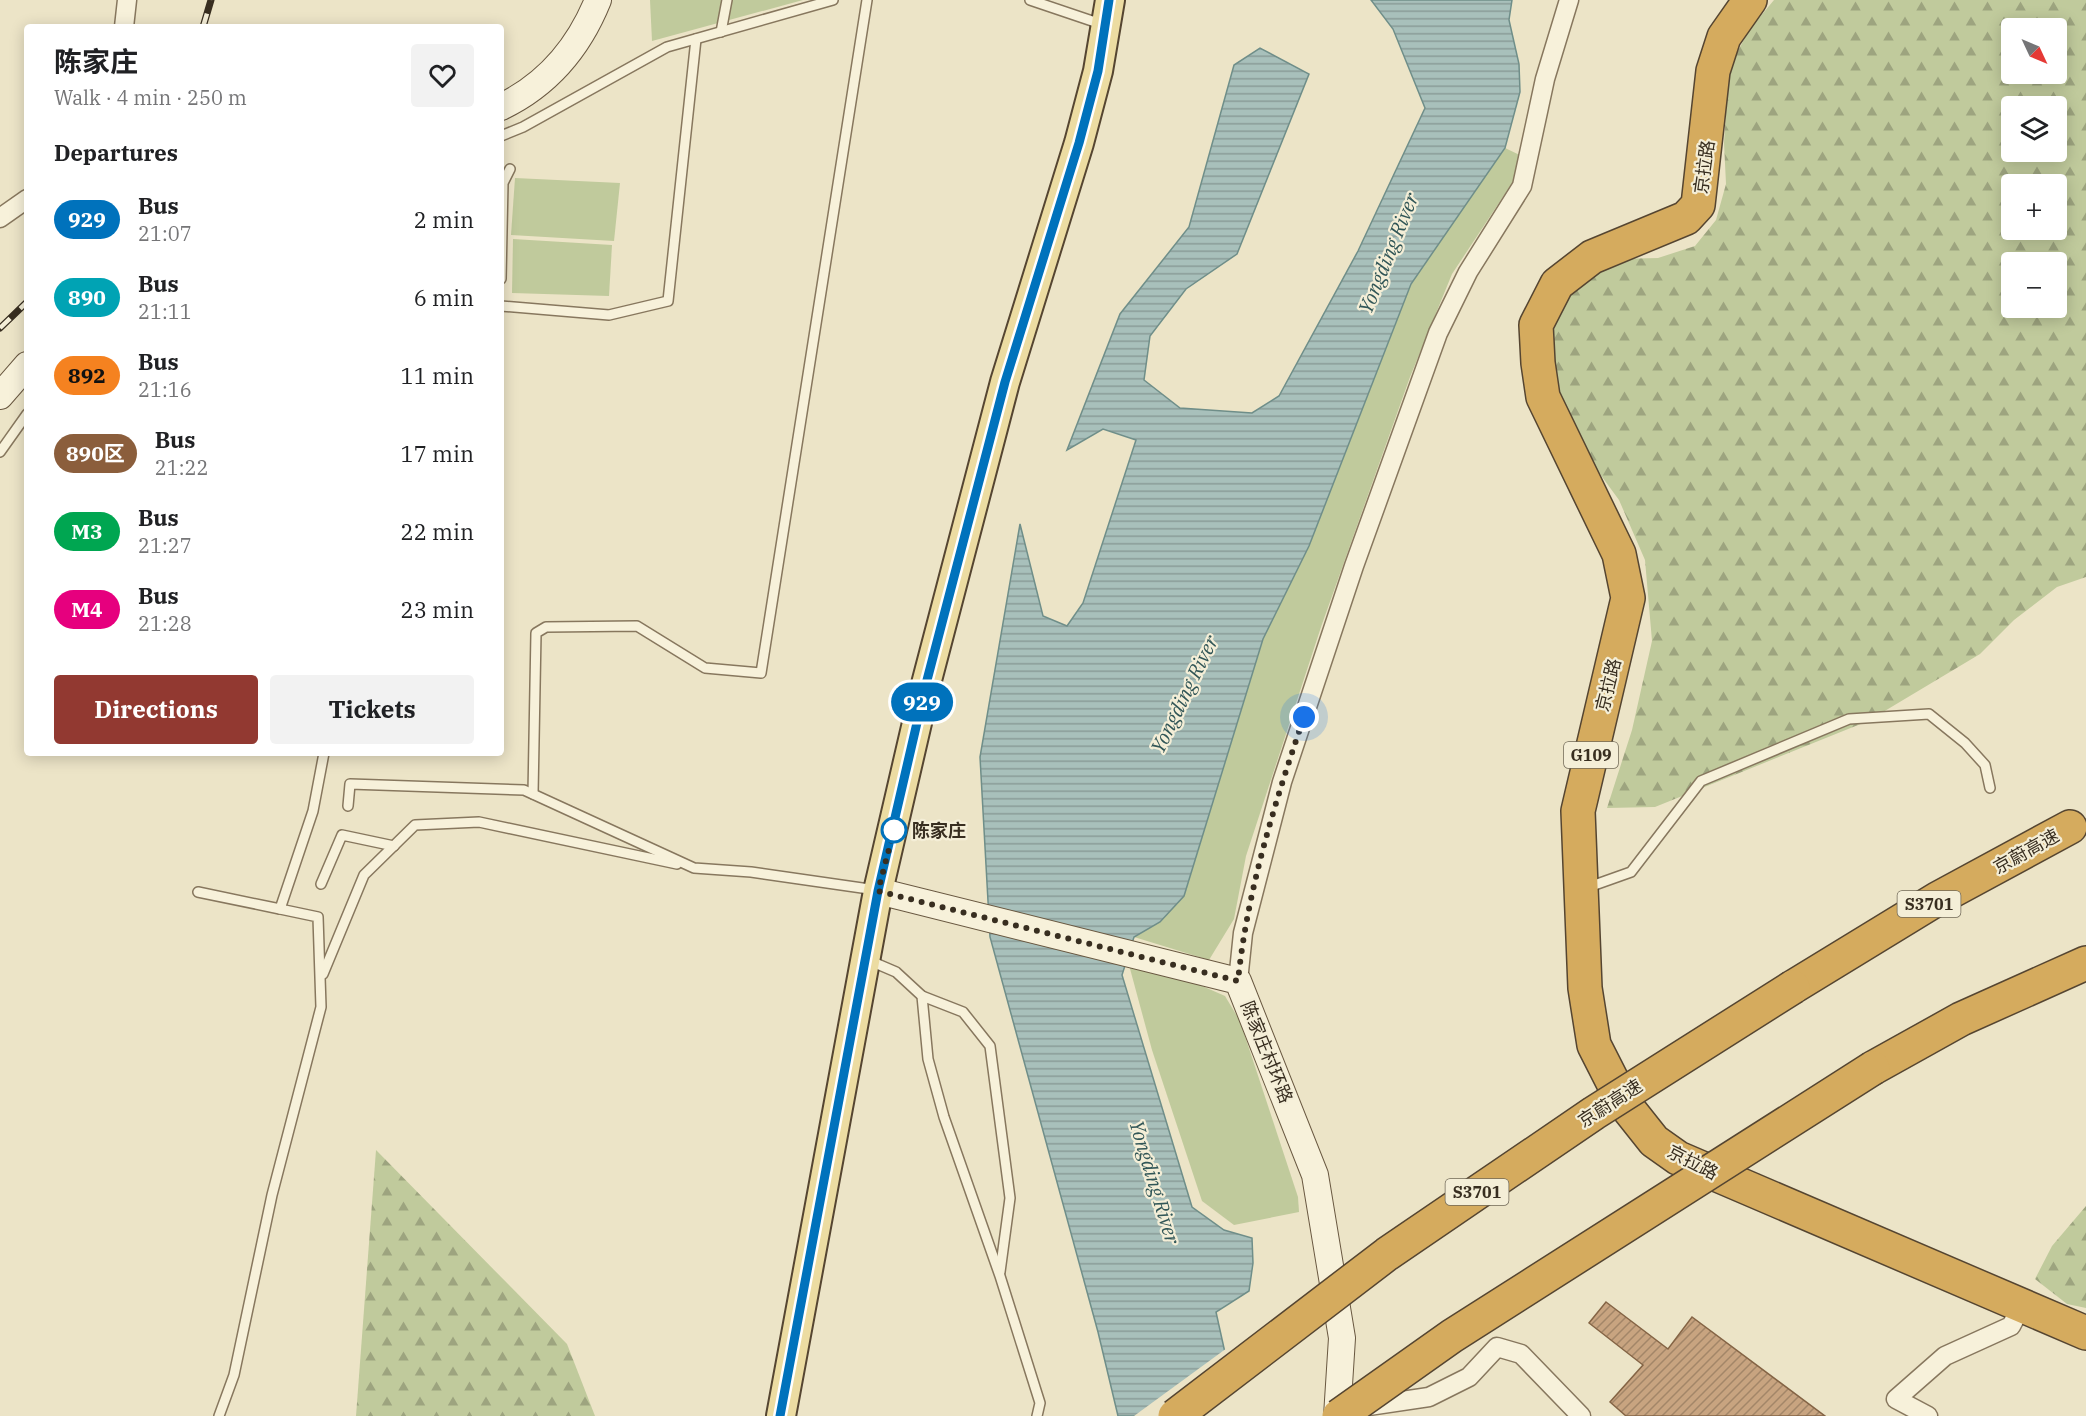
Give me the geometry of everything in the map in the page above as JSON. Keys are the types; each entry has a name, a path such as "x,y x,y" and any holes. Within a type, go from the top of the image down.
{"highway":[{"name":"京拉路","path":"1750,0 1724,37 1713,71 1698,205 1686,218 1592,257 1557,284 1536,325 1543,397 1619,554 1628,598 1578,811 1585,988 1594,1045 1623,1102 1654,1141 1678,1158 2086,1333"},
{"name":"京蔚高速","path":"1175,1416 1387,1254 1594,1113 1792,987 1937,899 2070,827"},
{"path":"1338,1414 1462,1329 1873,1068 1961,1019 2086,963"}],"main road":[{"path":"780,1416 878,891 926,684 1005,382 1079,143 1098,71 1108,13"}],"street":[{"path":"124,24 127,0"},
{"path":"504,105 547,77 568,55 589,23 598,0"},
{"path":"1238,981 1243,933 1282,782 1351,576 1438,333 1468,272 1522,186 1545,79 1569,0"},
{"path":"0,218 24,201"},
{"path":"0,396 24,368"},
{"name":"陈家庄村环路","path":"878,891 963,910 1238,981 1315,1175 1342,1338 1338,1414"},
{"path":"1928,1416 1896,1399 1945,1356 2011,1326 2022,1305"},
{"path":"1338,1414 1429,1397 1469,1377 1497,1347 1521,1354 1581,1416"}],"lane":[{"path":"721,32 727,0"},
{"path":"504,134 523,127 667,47 833,0"},
{"path":"533,794 536,633 546,627 637,626 705,668 761,673 867,0"},
{"path":"1030,0 1108,13"},
{"path":"504,306 609,315 668,301 696,39"},
{"path":"504,181 510,169"},
{"path":"0,452 24,418"},
{"path":"1581,890 1631,872 1701,781 1849,718 1929,714 1985,765 1990,788"},
{"path":"280,909 313,811 323,756"},
{"path":"348,806 350,784 524,790 694,868"},
{"path":"322,978 364,875 415,825 479,822 694,868 751,872 878,891"},
{"path":"321,884 342,835 394,846"},
{"path":"198,892 318,917 322,978 321,1007 272,1195 234,1375 219,1416"},
{"path":"866,959 896,972 922,996 963,1012 990,1046 1010,1198 1000,1276"},
{"path":"922,996 928,1059 944,1117 1000,1276 1040,1403 1036,1416"}],"green space":[{"path":"650,0 803,0 652,41"},
{"path":"1774,0 2086,0 2086,577 2057,587 2014,620 1980,654 1868,721 1655,807 1607,808 1632,730 1652,641 1645,560 1619,500 1575,440 1553,382 1548,322 1576,278 1616,259 1658,258 1695,246 1716,220 1726,184 1724,143 1729,68 1749,30"},
{"path":"1505,148 1528,159 1452,274 1410,377 1321,627 1246,856 1234,919 1209,960 1134,937 1160,922 1184,895 1263,639 1309,546 1411,284"},
{"path":"515,178 620,183 614,241 511,235"},
{"path":"513,239 612,245 609,296 512,293"},
{"path":"1129,965 1177,975 1225,996 1240,1021 1298,1197 1299,1212 1234,1225 1202,1201 1152,1050"},
{"path":"376,1150 567,1344 595,1416 356,1416"},
{"path":"2086,1206 2086,1308 2067,1304 2035,1279 2052,1246"}],"water":[{"name":"Yongding River","path":"1371,0 1512,0 1509,20 1519,64 1520,92 1505,148 1411,284 1309,546 1263,639 1184,896 1160,922 1134,937 1122,975 1192,1207 1224,1230 1252,1238 1253,1263 1249,1291 1216,1312 1239,1416 1118,1416 1098,1332 990,937 980,757 1020,524 1043,616 1067,626 1083,603 1136,440 1103,429 1067,450 1120,314 1189,227 1234,65 1260,48 1309,74 1237,254 1186,289 1150,336 1144,380 1180,408 1252,413 1279,396 1358,251 1425,108 1393,29"}],"pier":[{"path":"1227,1348 1242,1416 1134,1416"}],"building":[{"path":"1606,1302 1668,1349 1692,1317 1825,1416 1626,1416 1610,1402 1643,1365 1589,1323"}],"railway":[{"path":"204,24 211,0"},
{"path":"0,328 24,305"}],"bus line":[{"name":"929","path":"780,1416 788,1383 878,891 926,684 1005,382 1079,143 1098,71 1109,0"}],"place":[{"name":"陈家庄","path":"894,830"}],"route":[{"path":"894,830 878,891 963,910 1238,981 1243,933 1282,782 1304,717"}]}
